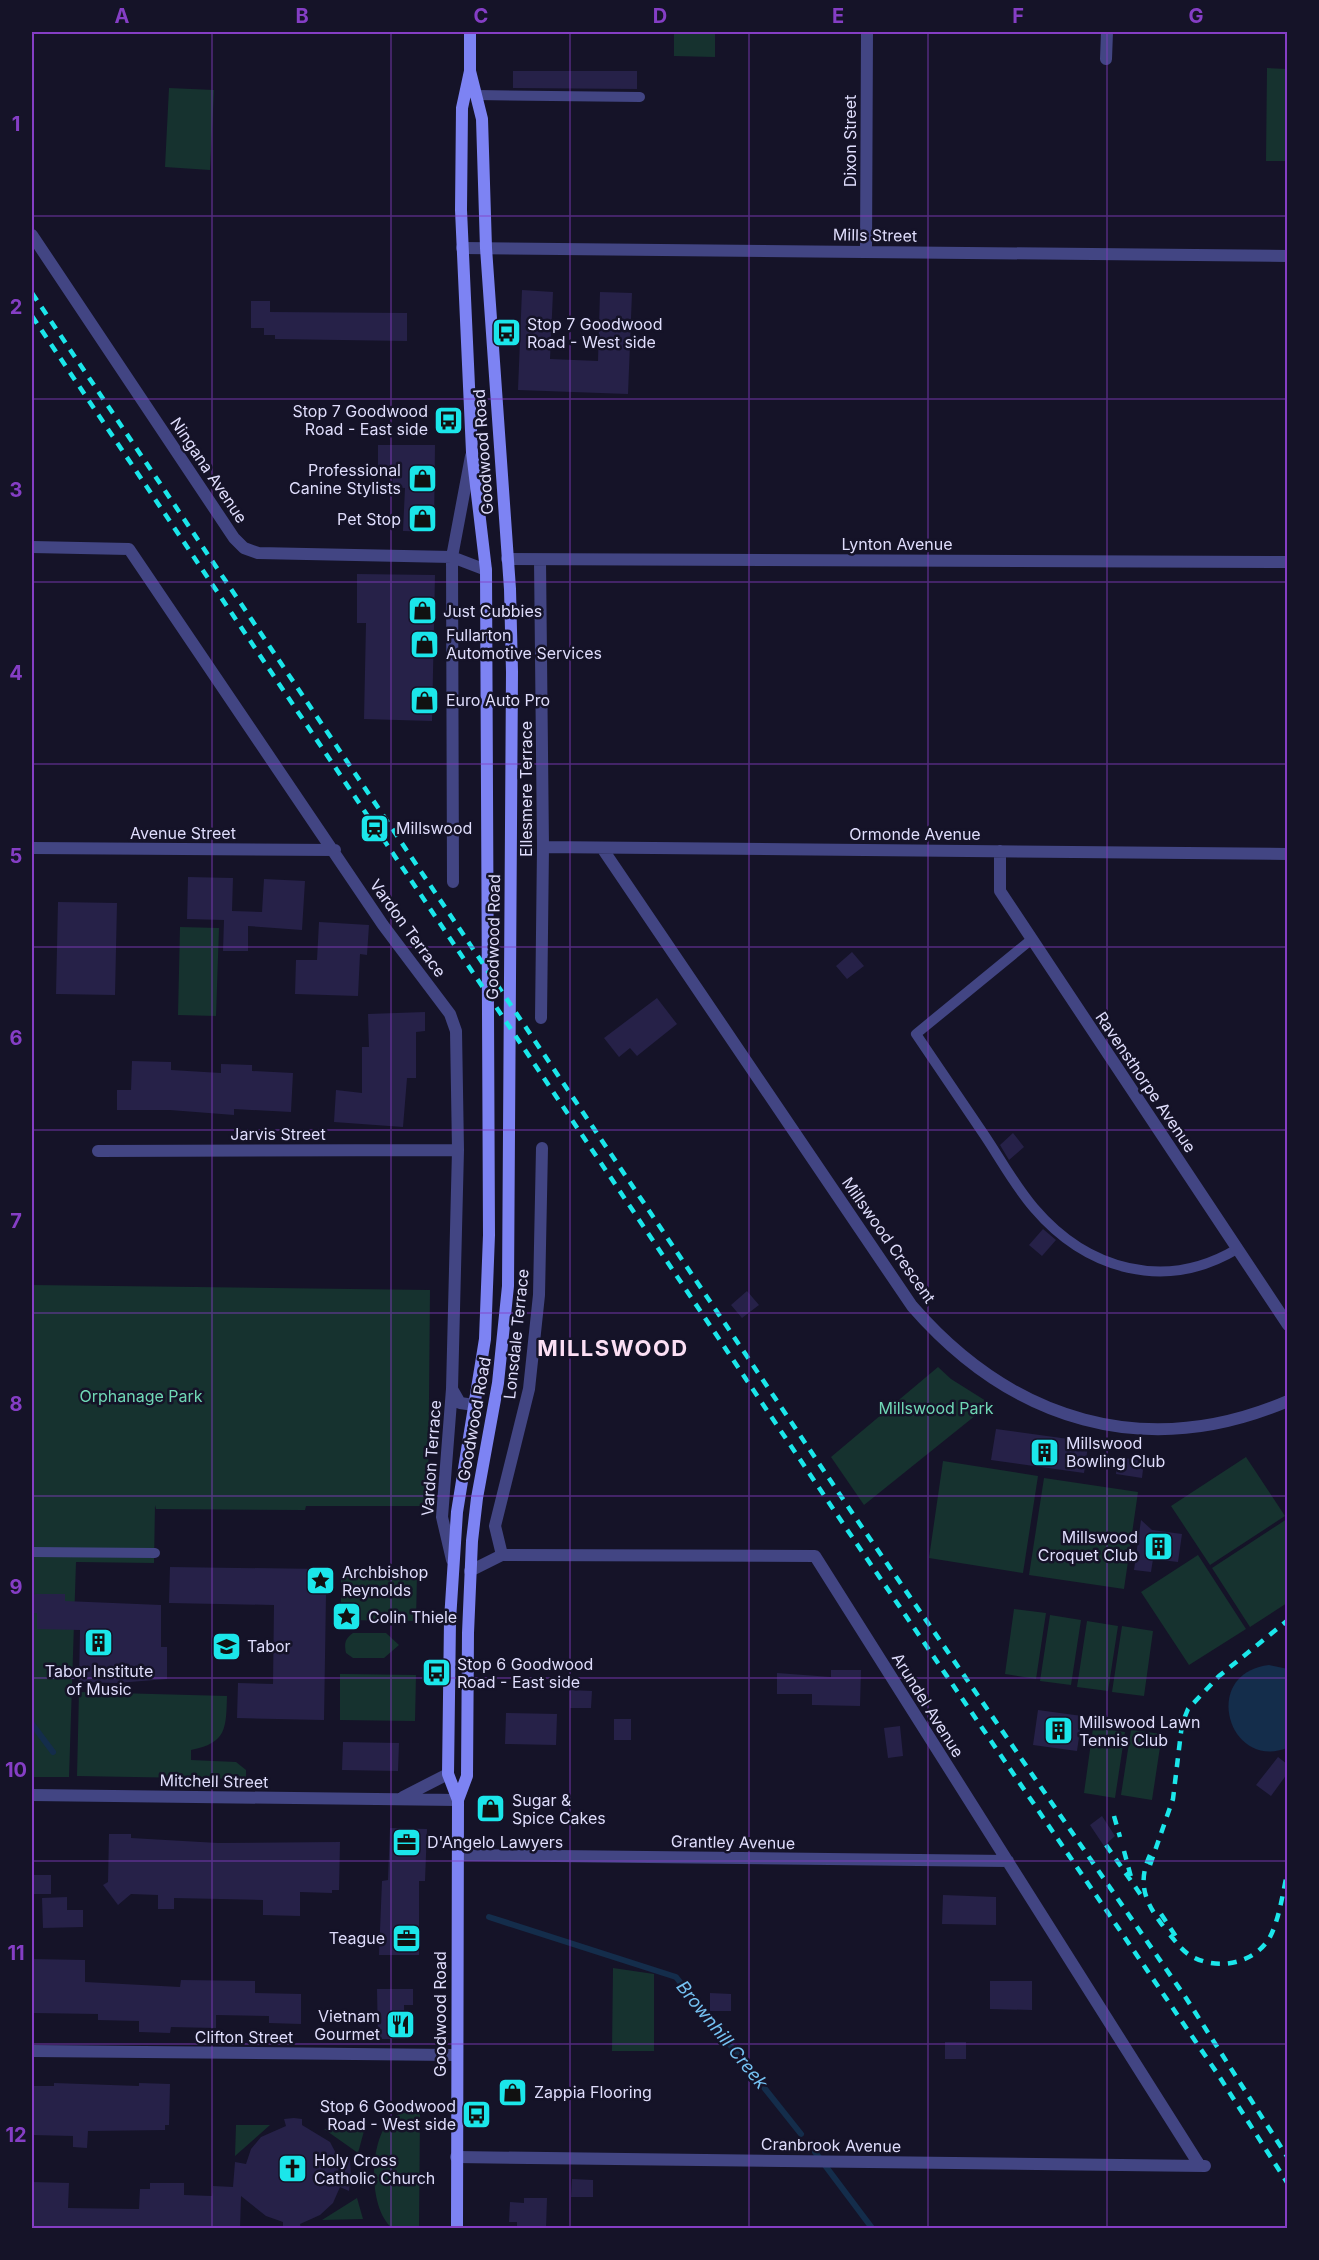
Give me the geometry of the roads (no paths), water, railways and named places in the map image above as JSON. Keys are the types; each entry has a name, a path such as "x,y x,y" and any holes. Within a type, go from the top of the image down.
{"main road":[{"name":"Goodwood Road","path":"458,1800 448,1774 453,1564 457,1512 484,1339 489,1235 486,570 472,452 462,248 462,108 470,71 470,32"},
{"name":"Goodwood Road","path":"457,2229 455,2055 458,1800 467,1776 470,1572 477,1498 500,1374 508,1286 512,672 507,559 486,248 482,118 470,71"}],"street":[{"name":"Dixon Street","path":"866,252 867,32"},
{"path":"1106,59 1107,32"},
{"name":"Ningana Avenue","path":"32,235 234,538 244,548 258,553 452,556 486,570"},
{"name":"Mills Street","path":"462,248 1287,256"},
{"path":"453,882 452,556 472,452"},
{"name":"Vardon Terrace","path":"32,548 129,549 335,850 383,925 450,1014 456,1031 458,1150 452,1389 442,1517 453,1564"},
{"name":"Lynton Avenue","path":"507,559 1287,562"},
{"name":"Ellesmere Terrace","path":"540,560 543,847 541,1018"},
{"name":"Ormonde Avenue","path":"543,847 1287,854"},
{"name":"Avenue Street","path":"32,848 335,850"},
{"name":"Millswood Crescent","path":"602,848 912,1306 954,1351 980,1371 1033,1402 1083,1419 1125,1428 1155,1431 1192,1428 1237,1419 1287,1401"},
{"name":"Ravensthorpe Avenue","path":"1000,851 1000,891 1287,1325"},
{"name":"Lonsdale Terrace","path":"502,1555 495,1526 529,1389 539,1295 542,1148"},
{"name":"Jarvis Street","path":"98,1151 458,1150"},
{"name":"Vardon Terrace","path":"452,1389 460,1403 474,1405"},
{"name":"Arundel Avenue","path":"470,1572 502,1555 814,1556 1203,2166"},
{"name":"Mitchell Street","path":"396,1799 448,1774"},
{"name":"Mitchell Street","path":"32,1796 458,1800"},
{"name":"Grantley Avenue","path":"458,1855 1008,1861"},
{"name":"Clifton Street","path":"32,2051 455,2055"},
{"name":"Cranbrook Avenue","path":"456,2157 1203,2166"}],"lane":[{"path":"476,95 640,97"},
{"path":"1032,939 916,1034 1033,1207 1092,1257 1114,1265 1154,1272 1180,1270 1216,1261 1237,1249"},
{"path":"32,1552 155,1553"}],"water":[{"path":"1269,1665 1288,1669 1287,1748 1266,1751 1250,1746 1237,1734 1230,1718 1229,1701 1234,1685 1248,1672"}],"waterway":[{"name":"Brownhill Creek","path":"32,1724 53,1752"},
{"name":"Brownhill Creek","path":"489,1917 676,1977 801,2134"},
{"name":"Brownhill Creek","path":"815,2152 872,2228"}],"railway":[{"path":"32,293 855,1517 1186,1998 1288,2158"},
{"path":"32,316 844,1525 1217,2073 1288,2184"},
{"path":"1150,1865 1173,1799 1182,1724 1188,1709 1219,1676 1288,1620"},
{"path":"1114,1816 1120,1837"},
{"path":"1106,1845 1143,1898"},
{"path":"1124,1851 1131,1877"},
{"path":"1150,1855 1144,1875 1145,1892 1163,1926"},
{"path":"1170,1935 1186,1953 1203,1961 1225,1964 1236,1962 1255,1953 1270,1937 1279,1912 1288,1869"},
{"path":"1161,1914 1177,1938"}],"place":[{"name":"Stop 7 Goodwood Road - West side","path":"506,333"},
{"name":"Stop 7 Goodwood Road - East side","path":"449,420"},
{"name":"Professional Canine Stylists","path":"422,479"},
{"name":"Pet Stop","path":"422,519"},
{"name":"Just Cubbies","path":"422,611"},
{"name":"Fullarton Automotive Services","path":"425,644"},
{"name":"Euro Auto Pro","path":"425,700"},
{"name":"Millswood","path":"375,828"},
{"name":"Millswood Bowling Club","path":"1045,1452"},
{"name":"Millswood Croquet Club","path":"1159,1546"},
{"name":"Archbishop Reynolds","path":"321,1581"},
{"name":"Colin Thiele","path":"347,1617"},
{"name":"Tabor Institute of Music","path":"99,1643"},
{"name":"Tabor","path":"226,1646"},
{"name":"Stop 6 Goodwood Road - East side","path":"436,1673"},
{"name":"Millswood Lawn Tennis Club","path":"1058,1731"},
{"name":"Sugar & Spice Cakes","path":"491,1809"},
{"name":"D'Angelo Lawyers","path":"406,1842"},
{"name":"Teague","path":"406,1938"},
{"name":"Vietnam Gourmet","path":"401,2025"},
{"name":"Zappia Flooring","path":"513,2092"},
{"name":"Stop 6 Goodwood Road - West side","path":"477,2115"},
{"name":"Holy Cross Catholic Church","path":"293,2169"}],"district":[{"name":"MILLSWOOD","path":"613,1348"}],"park label":[{"name":"Orphanage Park","path":"141,1396"},
{"name":"Millswood Park","path":"936,1408"}]}
